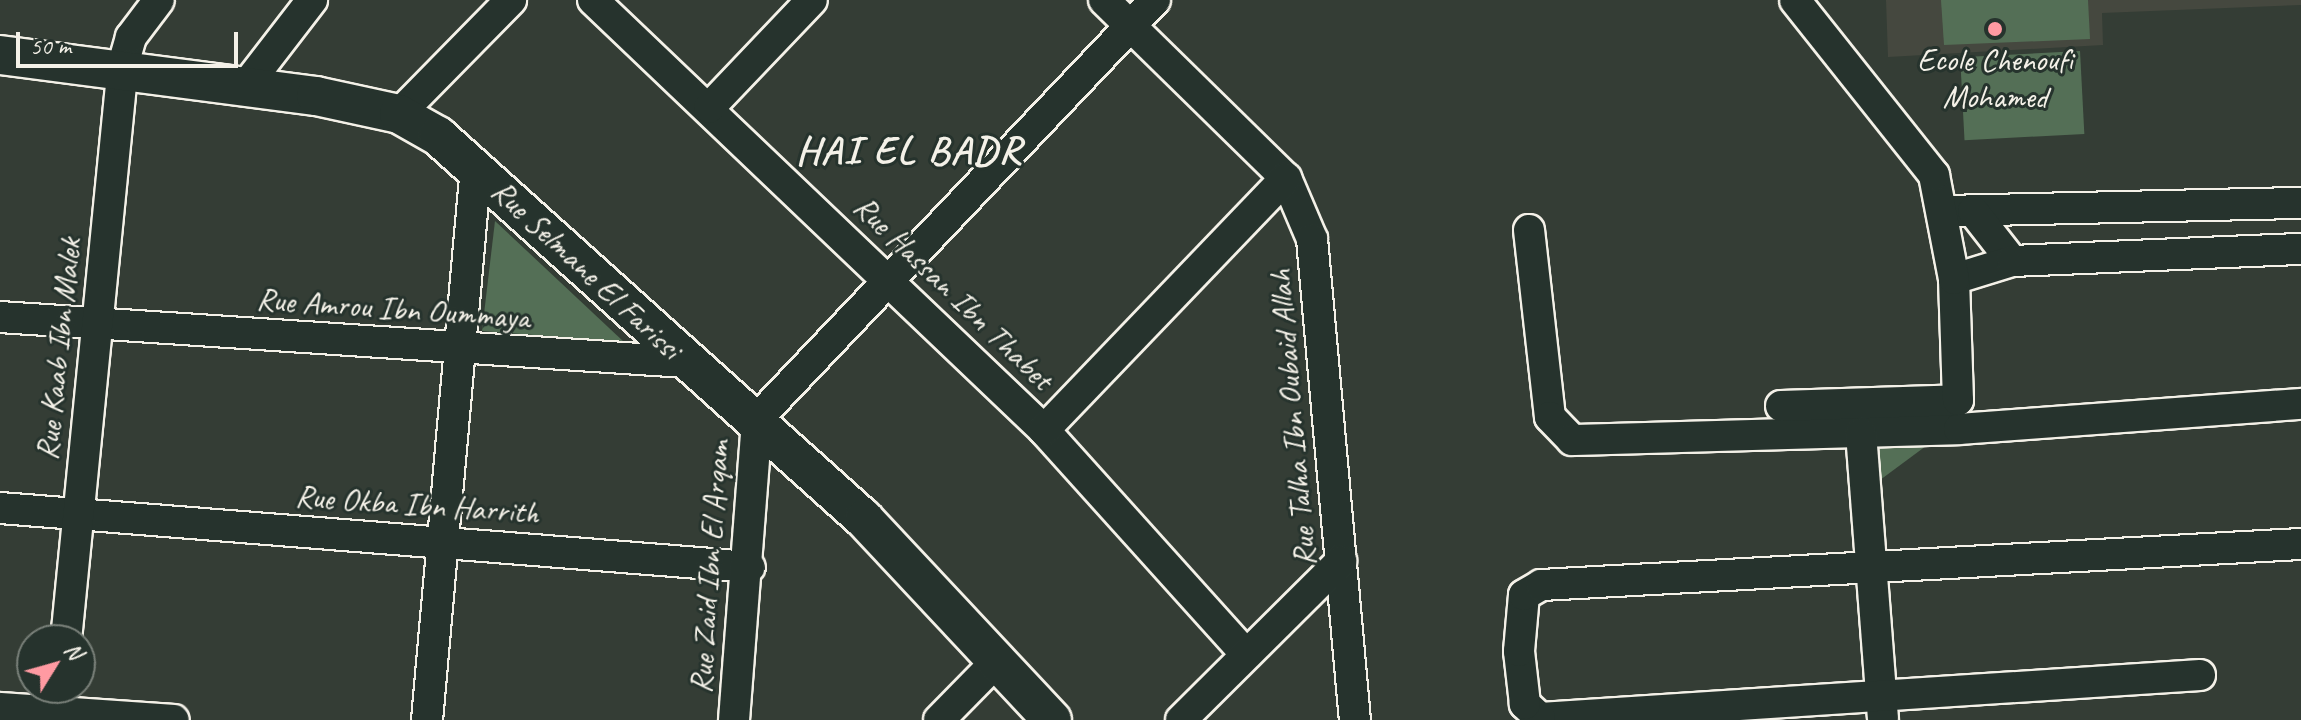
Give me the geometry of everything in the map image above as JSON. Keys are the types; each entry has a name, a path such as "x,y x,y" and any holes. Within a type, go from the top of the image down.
{"street":[{"name":"Rue Kaab Ibn Malek","path":"68,624 123,65 131,37 159,0"},
{"path":"245,87 312,0"},
{"path":"399,114 511,0"},
{"name":"Rue Hassan Ibn Thabet","path":"593,0 1044,430 1246,654"},
{"path":"709,108 812,0"},
{"name":"Rue Talha Ibn Oubaid Allah","path":"1104,0 1286,178 1320,264 1355,720"},
{"path":"757,419 886,279 1155,0"},
{"path":"1795,0 1924,154 1959,211 2012,261"},
{"name":"Rue Selmane El Farissi","path":"0,55 123,65 399,114 476,167 684,362 757,419 998,660 1052,720"},
{"path":"427,720 476,167"},
{"path":"1044,430 1286,178"},
{"path":"1959,211 2301,203"},
{"path":"1781,406 1958,400 1954,279 1959,211"},
{"path":"1529,230 1550,417 1565,437 1861,433 2301,404"},
{"path":"1954,279 2012,261 2301,249"},
{"name":"Rue Amrou Ibn Oummaya","path":"0,317 461,351 684,362"},
{"name":"Rue Zaid Ibn El Arqam","path":"734,720 750,567 757,419"},
{"path":"1861,433 1882,710"},
{"name":"Rue Okba Ibn Harrith","path":"0,508 750,567"},
{"path":"2200,675 1882,710 1540,718 1525,704 1519,651 1524,595 1541,585 1872,570 2301,544"},
{"path":"1181,720 1341,561"},
{"path":"939,720 998,660"},
{"path":"0,708 60,707 174,720"}],"shaded area":[{"name":"Ecole Chenoufi Mohamed","path":"1886,0 2301,0 2301,5 2102,13 2103,45 1888,57"}],"green space":[{"path":"1941,0 2088,0 2090,39 1944,45"},
{"path":"2080,51 2084,134 1965,140 1960,57"},
{"path":"495,221 624,342 482,331"},
{"path":"1926,446 1876,483 1876,448"}],"place":[{"name":"Ecole Chenoufi Mohamed","path":"1995,29"}],"district":[{"name":"HAI EL BADR","path":"909,150"}]}
